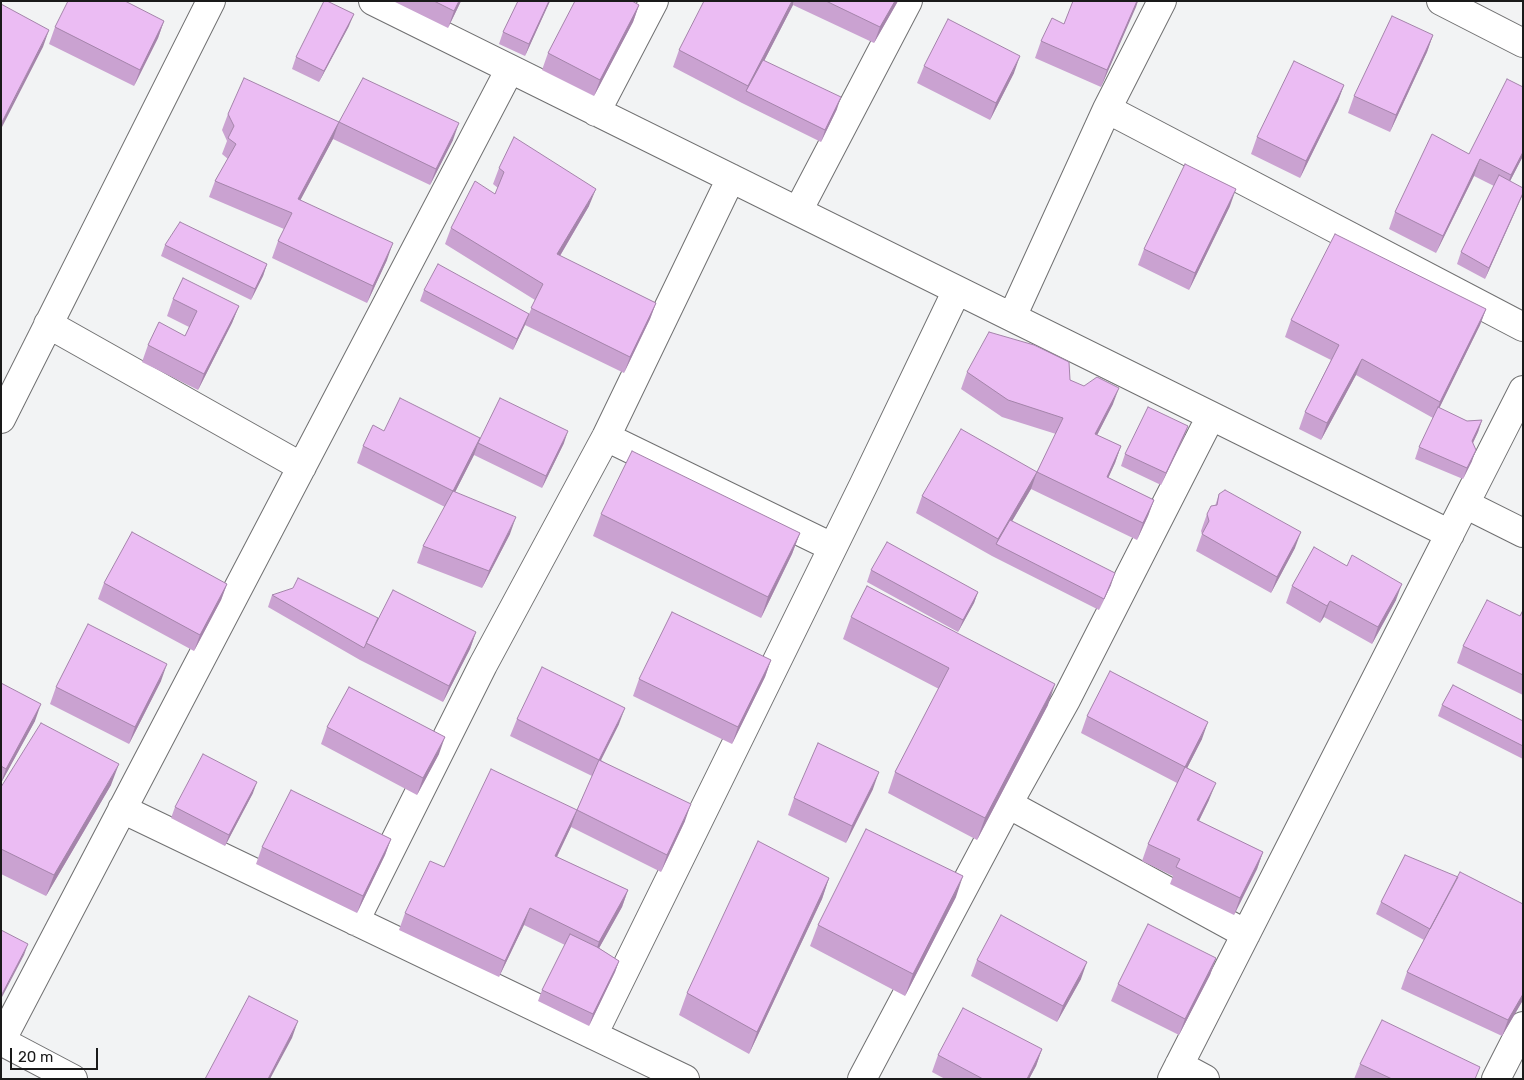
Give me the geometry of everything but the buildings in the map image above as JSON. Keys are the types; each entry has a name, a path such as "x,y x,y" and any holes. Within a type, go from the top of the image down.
{"street":[{"path":"2,417 210,1"},
{"path":"373,1 1450,534"},
{"path":"596,112 654,1"},
{"path":"798,211 908,1"},
{"path":"1012,317 1107,109 1162,1"},
{"path":"1442,1 1523,43"},
{"path":"73,1079 1,1041 510,69"},
{"path":"1107,109 1523,327"},
{"path":"355,921 483,665 606,437 731,178"},
{"path":"593,1034 864,484 957,290"},
{"path":"48,324 302,467"},
{"path":"1205,1079 1176,1072 1523,390"},
{"path":"862,1079 1008,804 1066,700 1211,416"},
{"path":"606,437 832,547"},
{"path":"1465,504 1523,533"},
{"path":"1008,804 1246,934"},
{"path":"122,809 685,1079"},
{"path":"1496,1079 1523,1026"}]}
